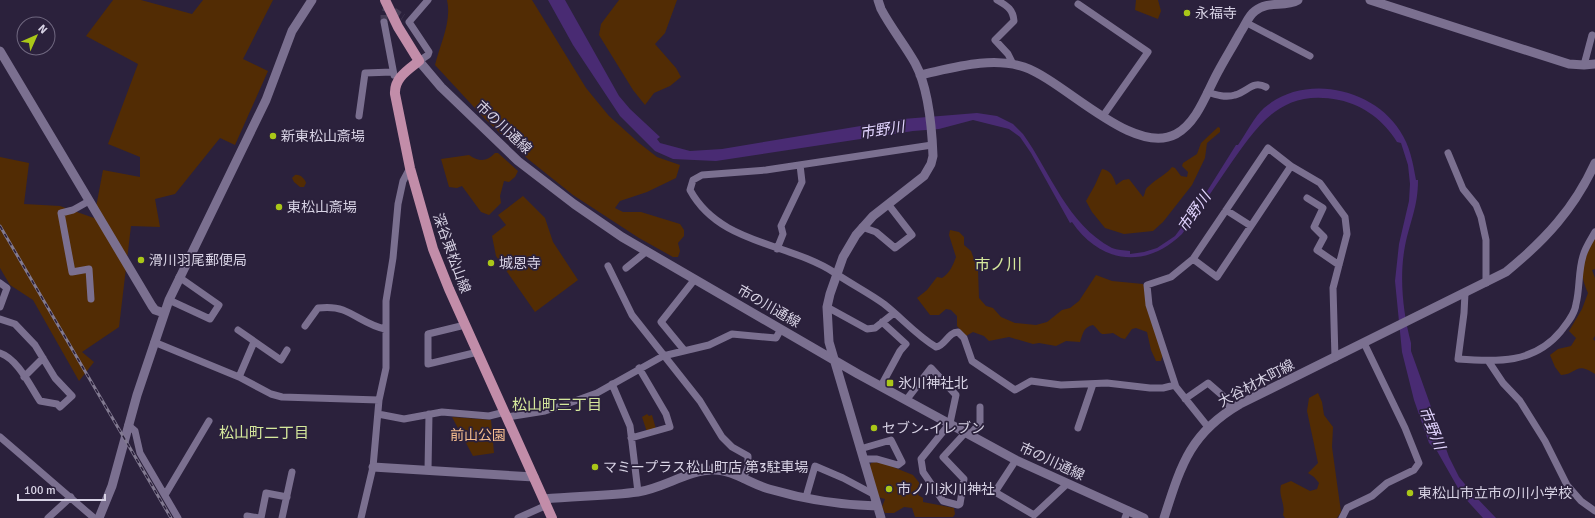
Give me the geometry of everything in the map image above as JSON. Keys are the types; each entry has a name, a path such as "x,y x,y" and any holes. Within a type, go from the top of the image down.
{"main road":[{"path":"385,0 398,27 419,61 395,76"},
{"name":"深谷東松山線","path":"395,76 395,94 410,168 433,249 465,325 552,518"}],"street":[{"path":"99,518 112,486 128,425 169,300 179,276 260,113 292,31 312,0"},
{"path":"409,22 428,0"},
{"path":"878,0 880,9 916,64 920,75 927,105 933,156 928,170 862,227 848,246 836,274 827,306 829,342 880,518"},
{"path":"997,0 1009,7 1014,18 1014,22 995,40 1008,54 1013,64"},
{"path":"920,75 992,62 1013,64 1024,67 1041,76 1103,116 1139,136 1149,139 1167,138 1176,134 1188,125 1253,13 1268,4 1288,4 1298,0"},
{"path":"1370,0 1569,64 1595,64"},
{"path":"1078,4 1148,52 1103,116"},
{"path":"403,16 409,22 430,52 419,61"},
{"path":"359,116 365,73 395,76 384,22"},
{"path":"1247,23 1310,56"},
{"path":"1584,65 1592,35"},
{"path":"0,50 152,306 155,310 164,313"},
{"name":"市の川通線","path":"419,61 450,96 518,161 574,204 647,251 835,360 1016,460 1068,484 1126,514 1144,518"},
{"path":"1207,92 1219,96 1234,96 1253,85 1257,84 1266,86"},
{"path":"932,145 743,173 702,175 693,180 690,184 690,190 719,223 777,249 813,261 836,274 884,304 913,331 936,347 940,347 953,332 958,332 964,338 972,361 1015,390 1030,381 1061,385 1107,383 1150,388 1163,388 1175,385"},
{"path":"1208,427 1175,385 1149,305 1147,285 1171,277 1193,259 1268,148 1291,166 1320,183 1344,217 1347,234 1333,288 1335,358"},
{"path":"1448,153 1463,188 1476,206 1481,217 1486,240 1486,283"},
{"path":"1595,162 1573,204 1560,221 1521,260 1506,272 1464,293 1464,313 1458,359 1489,362 1507,361 1528,356 1540,350 1562,330 1571,317 1576,304 1583,255 1595,232"},
{"path":"777,249 783,234 781,226 802,182 800,165"},
{"path":"1193,259 1217,277 1291,166"},
{"path":"361,518 373,467 378,414 387,359 385,329 387,285 393,258 398,204 403,181 410,168"},
{"path":"1306,198 1324,208 1314,227 1324,237 1317,250 1339,265"},
{"path":"89,201 73,210 61,213 72,272 89,268 91,299"},
{"path":"862,227 876,232 895,248 912,235 888,204"},
{"path":"1226,210 1251,226"},
{"path":"626,268 647,251"},
{"path":"608,266 632,315 700,401 726,442 748,456 748,467 743,479"},
{"path":"169,300 210,319 218,305 179,276"},
{"path":"684,350 661,322 695,279"},
{"path":"0,283 7,288 0,307"},
{"name":"大谷材木町線","path":"1164,518 1184,461 1192,445 1208,427 1231,410 1464,293"},
{"path":"827,306 867,329 875,328 894,313"},
{"path":"305,326 318,308 331,307 343,310 369,325 385,329"},
{"path":"0,319 15,324 35,345 55,378 72,396 60,406 57,404 40,401 7,355 0,353"},
{"path":"881,386 900,351 906,344 882,322"},
{"path":"465,325 428,334 428,364 478,352"},
{"path":"378,414 404,419 442,412 489,416 545,411 596,393 663,356 709,345 732,334 776,338 781,329"},
{"path":"238,330 281,360 287,350"},
{"path":"154,342 239,377 271,394 282,397 380,400"},
{"path":"239,377 254,342"},
{"path":"1342,518 1348,508 1372,496 1387,483 1414,470 1419,463 1405,428 1364,343"},
{"path":"24,377 43,358"},
{"path":"1489,362 1503,384 1520,401 1545,441 1567,485 1582,501 1595,511"},
{"path":"631,438 670,427 666,414 639,368"},
{"path":"907,399 931,368 956,395 950,423 921,459 923,472 943,501 958,505 960,504 964,478 943,457 980,423 980,407"},
{"path":"1185,399 1208,383 1222,396 1231,410"},
{"path":"612,384 628,420 638,492"},
{"path":"1078,428 1093,384"},
{"path":"428,470 430,414"},
{"path":"165,495 208,421"},
{"path":"128,425 135,431 140,453 178,518"},
{"path":"0,436 94,518"},
{"path":"860,449 891,440 902,462 898,465 877,459 863,459"},
{"path":"1016,460 995,492 1034,515 1068,484"},
{"path":"806,497 815,466 843,478 873,494"},
{"path":"373,467 534,477"},
{"path":"518,518 546,502 638,492 704,471 725,472 770,489 806,497 839,503 877,506"},
{"path":"282,518 292,472"},
{"path":"247,516 260,518 266,493 287,497"},
{"path":"48,518 71,497"}],"green space":[{"path":"113,0 141,0 192,14 203,0 273,0 243,59 268,71 235,145 220,138 175,194 155,199 160,227 131,226 119,327 82,352 94,362 79,381 33,300 10,285 0,268 0,157 29,163 24,204 60,206 94,218 103,170 140,177 140,157 108,144 138,64 86,36"},
{"path":"447,0 532,0 586,88 609,116 657,157 680,165 676,178 647,192 620,201 615,208 623,212 641,212 680,224 684,230 684,236 678,243 680,251 678,257 673,257 639,238 573,195 528,159 485,119 435,65 447,25"},
{"path":"619,0 677,0 665,33 655,44 676,68 681,77 670,86 654,93 645,105 633,90 599,35 601,24"},
{"path":"1136,0 1158,0 1161,11 1158,19 1135,10"},
{"path":"1218,127 1220,128 1220,132 1207,143 1205,158 1192,185 1163,222 1153,231 1124,234 1105,228 1092,212 1086,201 1102,169 1110,173 1116,185 1123,180 1129,179 1143,197 1147,187 1172,167 1175,168 1181,176 1187,177 1188,172 1182,166 1183,163 1197,154 1201,143"},
{"path":"495,153 498,153 518,171 515,177 509,182 504,181 500,196 501,203 489,215 481,212 462,186 457,188 449,187 441,159 469,155 476,159 483,160 489,158"},
{"path":"295,175 300,176 305,180 306,183 304,187 300,187 294,182 292,178"},
{"path":"523,196 545,218 553,242 578,280 535,312 496,256 492,236 506,225 498,215"},
{"path":"950,230 959,232 964,237 964,245 971,251 978,270 979,298 986,306 993,308 1001,317 1015,323 1036,325 1047,322 1062,310 1070,308 1079,301 1096,275 1112,281 1143,284 1163,354 1161,361 1156,361 1151,350 1147,332 1136,328 1132,329 1125,339 1113,333 1101,334 1093,325 1085,329 1080,342 1066,341 1056,346 1039,343 1033,344 1009,337 989,341 984,336 973,332 966,336 957,326 957,316 951,310 946,309 939,315 930,315 917,298 927,290 937,277 942,278 945,276 952,266 956,257 949,235"},
{"path":"1595,237 1595,269 1592,270 1595,278 1595,336 1593,339 1595,341 1595,374 1580,368 1571,373 1561,375 1555,367 1550,355 1558,349 1571,346 1576,338 1569,331 1582,309 1588,293 1582,271 1585,258"},
{"path":"1318,393 1322,402 1324,415 1333,427 1332,447 1341,512 1337,518 1285,518 1283,515 1284,507 1280,493 1281,485 1291,481 1310,491 1317,489 1319,483 1308,473 1318,463 1307,411 1309,398"},
{"path":"647,414 649,416 652,415 656,429 647,432 642,417"},
{"name":"前山公園","path":"452,417 491,420 494,453 473,456"},
{"path":"871,463 883,463 913,475 921,485 918,495 923,498 923,502 954,508 955,514 953,517 915,517 912,508 904,507 894,513 885,513 882,507 885,499 878,497 869,468"}],"water":[{"name":"市野川","path":"548,0 565,0 619,96 630,109 660,137 657,139 660,143 690,151 722,149 903,119 977,113 997,116 1013,124 1023,134 1061,197 1083,226 1096,238 1112,248 1130,251 1130,254 1157,248 1175,236 1199,204 1236,145 1238,145 1257,116 1264,108 1280,97 1298,91 1317,89 1337,90 1356,96 1373,104 1388,116 1400,131 1411,155 1416,180 1418,180 1417,198 1405,246 1402,270 1404,307 1411,343 1411,351 1449,457 1459,477 1496,518 1483,518 1462,495 1437,451 1429,443 1414,400 1402,352 1395,281 1399,244 1409,201 1410,184 1408,165 1401,143 1397,142 1380,121 1365,110 1348,102 1318,98 1301,100 1286,105 1272,114 1249,138 1182,234 1168,246 1153,253 1138,257 1124,257 1109,253 1096,246 1083,236 1072,222 1070,223 1031,153 1020,137 1009,129 973,120 939,129 913,131 716,161 673,159 655,151 620,116 573,45"}],"tunnel":[{"path":"384,22 386,10 391,9 403,17"}],"railway":[{"path":"0,226 171,518"}],"place":[{"name":"永福寺","path":"1187,13"},
{"name":"新東松山斎場","path":"273,136"},
{"name":"東松山斎場","path":"279,207"},
{"name":"滑川羽尾郵便局","path":"141,260"},
{"name":"城恩寺","path":"491,263"},
{"name":"氷川神社北","path":"890,383"},
{"name":"セブン-イレブン","path":"874,428"},
{"name":"マミープラス松山町店 第3駐車場","path":"595,467"},
{"name":"市ノ川氷川神社","path":"889,489"},
{"name":"東松山市立市の川小学校","path":"1410,493"}],"district":[{"name":"市ノ川","path":"998,264"},
{"name":"松山町三丁目","path":"557,405"},
{"name":"松山町二丁目","path":"264,433"}]}
